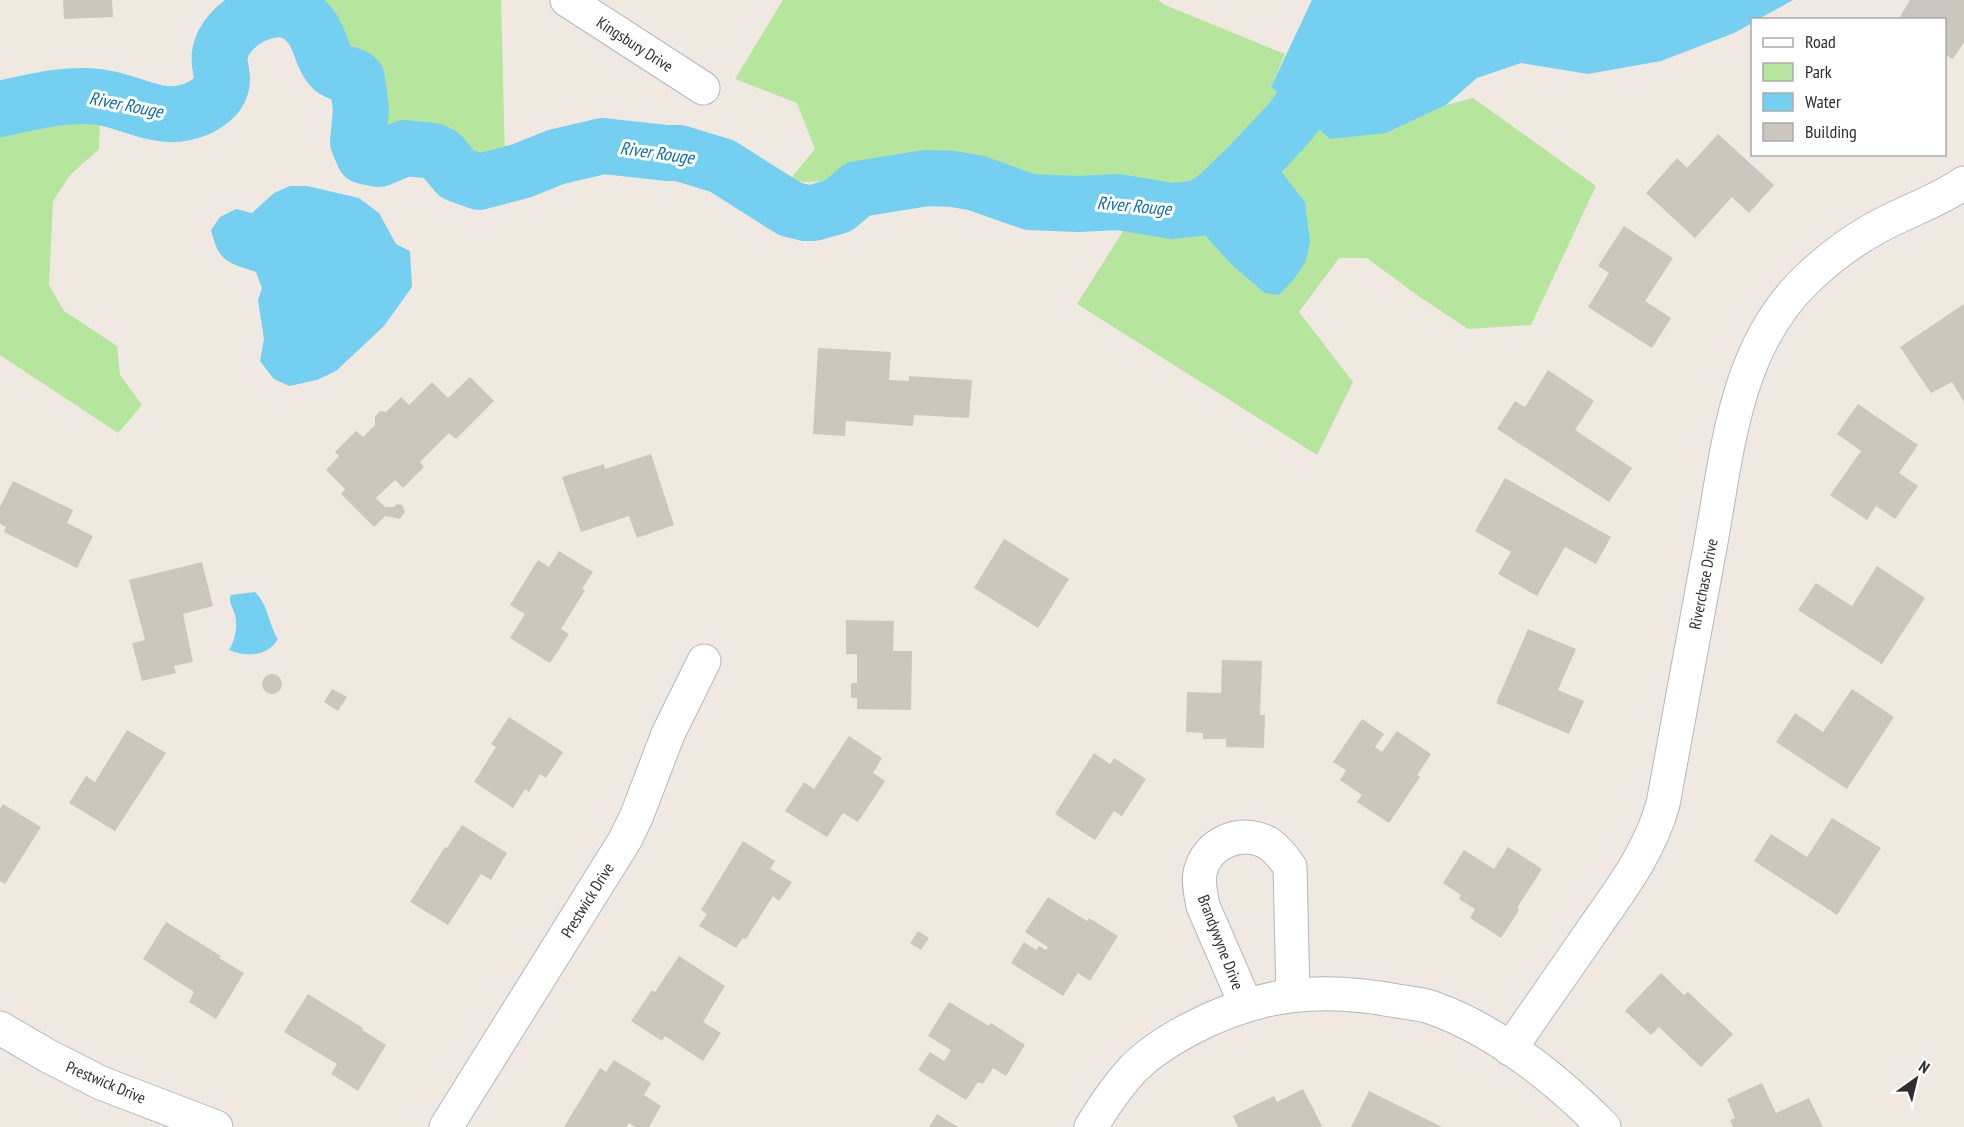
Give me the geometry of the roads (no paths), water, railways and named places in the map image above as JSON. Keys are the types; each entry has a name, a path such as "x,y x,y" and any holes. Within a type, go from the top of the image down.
{"street":[{"name":"Kingsbury Drive","path":"567,0 703,88"},
{"name":"Riverchase Drive","path":"1510,1049 1625,883 1657,825 1663,804 1714,528 1730,429 1743,385 1760,344 1780,311 1798,289 1834,254 1861,236 1903,214 1943,197 1964,183"},
{"name":"Prestwick Drive","path":"446,1127 625,840 668,734 704,661"},
{"name":"Brandywyne Drive","path":"1245,1005 1203,906 1200,892 1200,872 1209,854 1226,840 1237,837 1267,842 1281,854 1290,867 1293,995"},
{"name":"Brandywyne Drive","path":"1091,1127 1134,1068 1173,1038 1218,1014 1245,1005 1293,995 1326,992 1348,993 1432,1007 1479,1029 1510,1049 1580,1103 1604,1127"},
{"name":"Prestwick Drive","path":"0,1028 101,1083 216,1127"}],"water":[{"path":"1312,0 1793,0 1761,18 1751,18 1751,24 1734,33 1661,61 1588,74 1521,63 1477,78 1446,105 1386,133 1330,139 1271,87"},
{"path":"1246,144 1272,160 1305,202 1310,241 1306,261 1279,295 1265,293 1233,266 1203,233 1192,228 1182,197 1199,188 1218,162"},
{"path":"290,186 307,186 359,198 379,213 396,244 410,251 412,287 384,326 336,371 317,380 289,386 274,379 260,361 264,339 258,300 262,288 256,272 237,266 225,259 217,249 211,230 220,217 236,209 252,213 274,193"},
{"path":"255,592 263,603 278,639 268,649 256,654 242,654 229,650 236,624 230,603 231,595"}],"waterway":[{"name":"River Rouge","path":"0,109 74,96 99,97 162,113 183,113 196,109 213,98 221,87 220,53 231,33 240,24 261,12 285,10 295,13 310,26 333,69 357,79 361,110 358,142 364,156 379,159 405,148 433,151 441,155 457,174 479,182 521,171 556,157 603,146 679,153 722,166 790,209 806,213 838,206 858,189 927,178 976,183 1030,202 1078,204 1118,202 1172,211 1200,208 1218,196 1290,122 1312,92 1382,51 1412,26 1431,0"}]}
